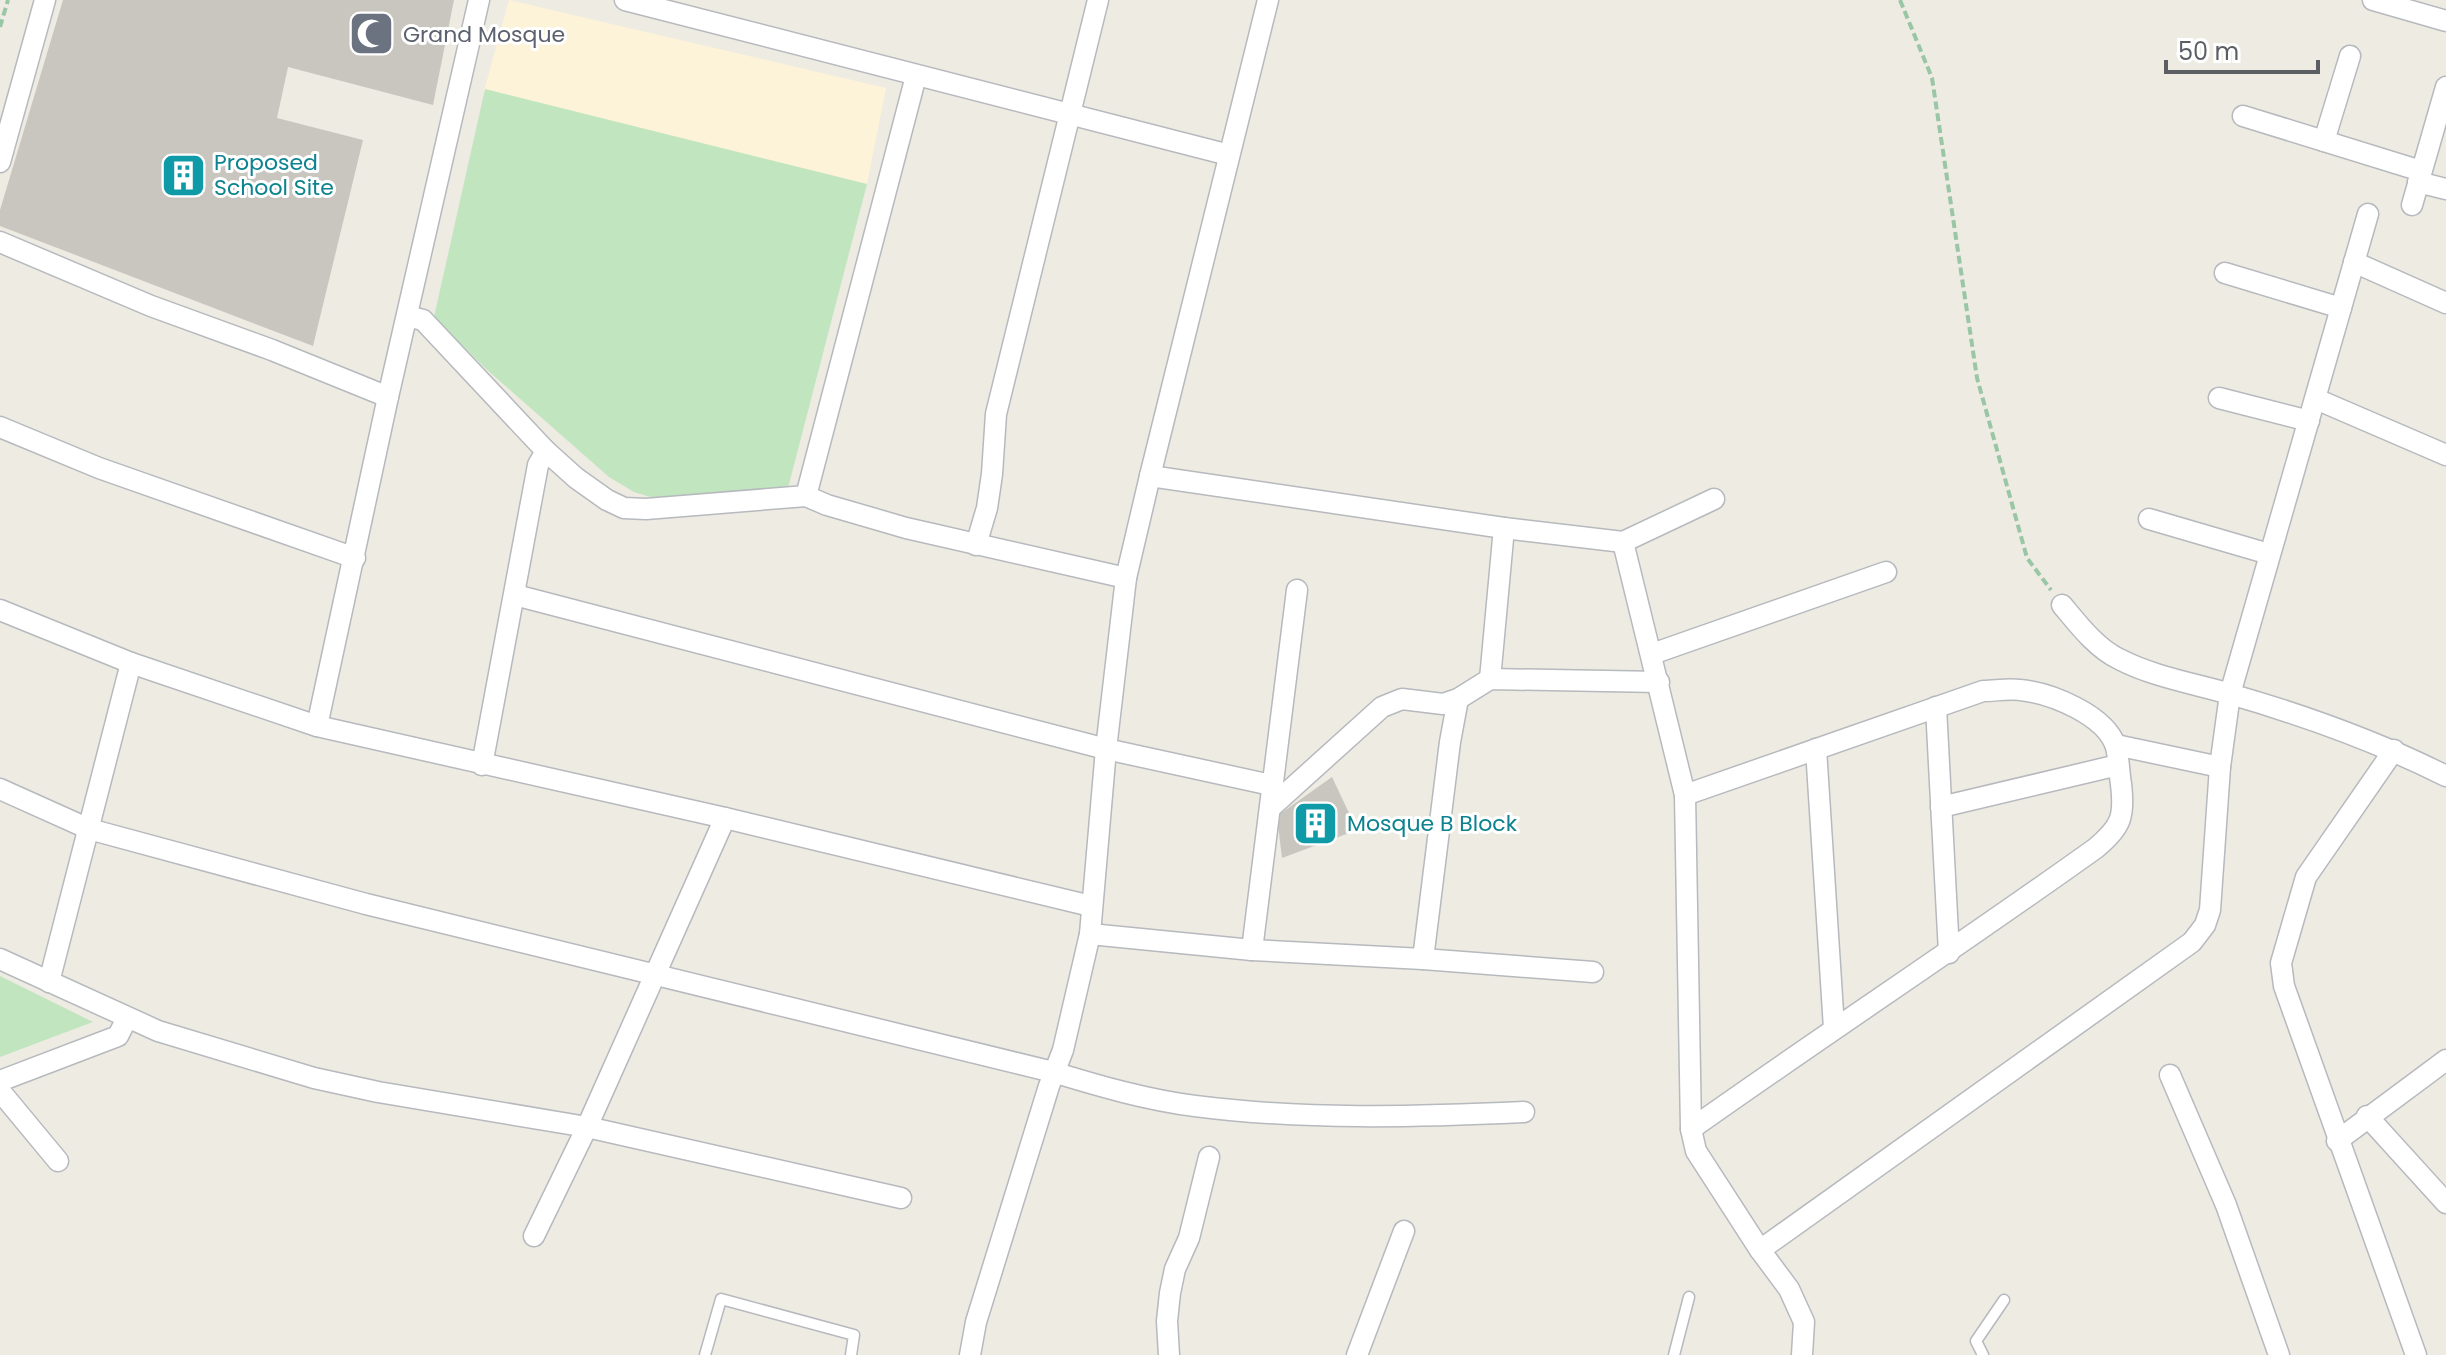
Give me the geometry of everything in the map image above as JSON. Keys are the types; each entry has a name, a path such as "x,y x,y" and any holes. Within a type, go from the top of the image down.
{"street":[{"path":"0,162 45,0"},
{"path":"317,726 479,0"},
{"path":"625,0 647,3 916,76 1229,155"},
{"path":"976,545 987,508 996,414 1098,0"},
{"path":"970,1355 976,1322 1053,1072 1063,1050 1090,934 1106,749 1126,578 1268,0"},
{"path":"2373,0 2446,21"},
{"path":"2324,141 2350,56"},
{"path":"806,496 916,76"},
{"path":"2412,205 2446,87"},
{"path":"2243,116 2324,141 2446,189"},
{"path":"1760,1250 2192,942 2205,925 2210,910 2220,767 2230,694 2368,214"},
{"path":"0,242 151,306 388,397"},
{"path":"2354,262 2446,303"},
{"path":"2225,273 2341,308"},
{"path":"407,316 423,320 546,451 586,486 624,508 646,509 806,496 906,528 1126,578"},
{"path":"2219,398 2309,421"},
{"path":"2316,399 2446,455"},
{"path":"0,427 99,468 355,558"},
{"path":"482,765 538,465 546,451"},
{"path":"1150,476 1504,528 1623,542 1714,499"},
{"path":"2149,519 2269,554"},
{"path":"1490,679 1504,528"},
{"path":"1623,542 1685,795 1691,1129 1696,1151 1789,1289 1804,1322 1802,1355"},
{"path":"1652,654 1886,572"},
{"path":"1252,950 1297,590"},
{"path":"515,595 1106,749 1271,785"},
{"path":"2062,605 2087,635 2116,658 2169,679 2230,694 2394,750 2446,776"},
{"path":"0,610 131,663 317,726 725,818 1091,906"},
{"path":"49,982 131,663"},
{"path":"1270,808 1386,704 1402,699 1443,704 1458,699 1490,679 1659,682"},
{"path":"1685,795 1983,691 2019,689 2044,694 2089,715 2101,726 2117,755 2123,798 2115,833 1949,953 1834,1028 1691,1129"},
{"path":"1423,959 1458,699"},
{"path":"1936,707 1949,953"},
{"path":"1816,749 1834,1028"},
{"path":"2394,750 2306,877 2281,963 2284,986 2337,1141 2416,1355"},
{"path":"1941,807 2117,755 2220,767"},
{"path":"0,789 89,829 366,904 1053,1072 1104,1088 1193,1106 1273,1113 1421,1117 1524,1112"},
{"path":"534,1236 587,1127 725,818"},
{"path":"1090,934 1252,950 1593,972"},
{"path":"0,959 158,1031 314,1078 378,1092 587,1127 901,1198"},
{"path":"0,1081 118,1036 127,1018"},
{"path":"2337,1141 2446,1060"},
{"path":"2170,1075 2226,1205 2279,1355"},
{"path":"0,1091 58,1161"},
{"path":"2367,1116 2446,1203"},
{"path":"1169,1355 1167,1321 1170,1293 1175,1269 1189,1238 1209,1157"},
{"path":"1357,1355 1404,1231"}],"lane":[{"path":"1674,1355 1689,1297"},
{"path":"705,1355 721,1299 854,1335 851,1355"},
{"path":"1983,1355 1976,1341 2004,1300"}],"path":[{"path":"0,27 8,0"},
{"path":"1900,0 1932,78 1977,378 2027,558 2062,605"}],"shaded area":[{"path":"509,0 886,88 867,184 484,91"}],"green space":[{"path":"485,89 867,184 788,488 660,500 634,492 609,477 485,368 434,317"},
{"path":"0,976 93,1022 0,1057"}],"building":[{"name":"Proposed School Site","path":"63,0 454,0 433,105 288,67 277,118 363,140 313,346 0,226 0,210"},
{"name":"Mosque B Block","path":"1332,777 1357,830 1282,858 1277,816"}],"place":[{"name":"Grand Mosque","path":"372,34"},
{"name":"Proposed School Site","path":"183,175"},
{"name":"Mosque B Block","path":"1316,823"}]}
